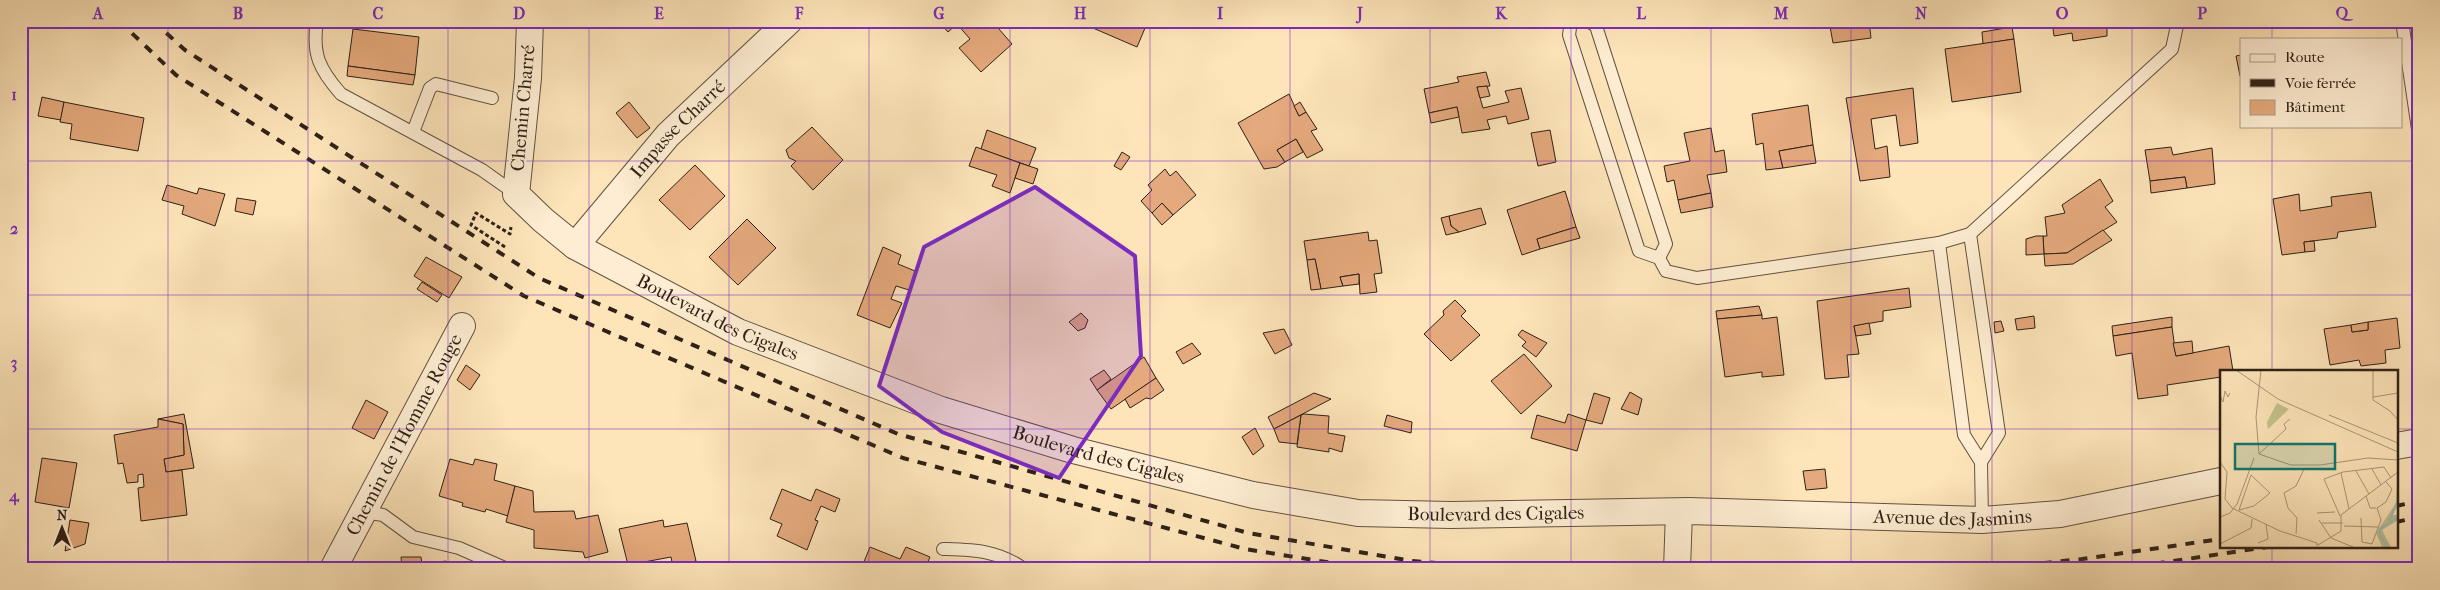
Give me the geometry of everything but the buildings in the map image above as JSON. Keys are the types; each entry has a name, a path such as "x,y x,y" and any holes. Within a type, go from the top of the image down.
{"street":[{"name":"Chemin Charré","path":"516,194 528,78 530,21"},
{"name":"Impasse Charré","path":"575,246 668,135 789,21"},
{"name":"Boulevard des Cigales","path":"516,194 543,220 575,246 738,332 941,410 1073,450 1253,495 1358,513 1451,515 1679,512"},
{"name":"Chemin de l'Homme Rouge","path":"333,569 462,326"},
{"path":"2398,446 2419,442"},
{"name":"Avenue des Jasmins","path":"1679,512 1830,514 1982,520 2060,514 2220,481"},
{"path":"1677,569 1679,512"}],"lane":[{"path":"317,21 314,47 326,77 341,94 482,170 516,194"},
{"path":"1571,21 1569,35 1639,251 1659,258 1666,272 1697,278 1939,243 1970,234 2172,48 2178,21"},
{"path":"1588,21 1596,26 1666,244 1659,258"},
{"path":"2402,21 2419,136"},
{"path":"413,132 430,88 436,84 492,98"},
{"path":"1970,234 1999,433 1981,462"},
{"path":"1939,243 1964,435 1981,462 1982,520"},
{"path":"364,512 383,515 413,537 459,548 507,569"},
{"path":"943,549 986,551 1009,558 1024,569"}],"path":[{"path":"504,229 476,214 471,225 506,247"}],"highlighted area":[{"path":"1035,187 1135,256 1141,356 1059,478 942,432 879,386 924,247"}],"railway":[{"path":"119,21 176,75 524,296 903,458 1245,549 1370,569"},
{"path":"153,21 185,50 539,278 898,434 1248,533 1412,561 1513,569"},
{"path":"2398,506 2419,501"},
{"path":"2398,522 2419,517"},
{"path":"1989,569 2082,559 2220,539"},
{"path":"2120,569 2261,548"}]}
